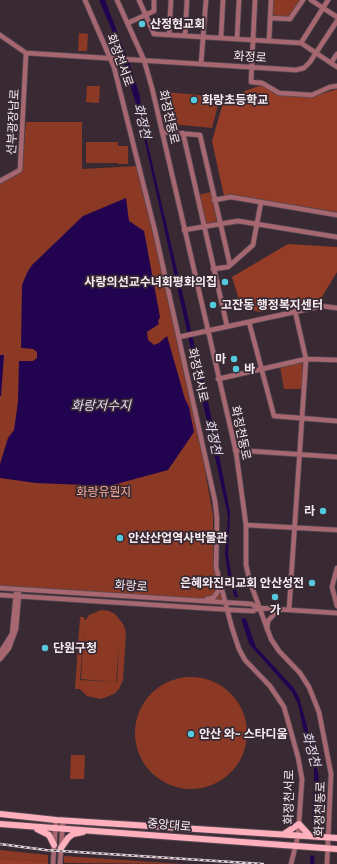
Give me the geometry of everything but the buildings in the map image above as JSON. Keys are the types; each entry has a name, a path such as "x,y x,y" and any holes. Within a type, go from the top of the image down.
{"main road":[{"name":"중앙대로","path":"0,814 56,820 337,838"},
{"name":"중앙대로","path":"0,824 337,849"},
{"path":"284,834 299,824 307,835"},
{"path":"34,827 49,835 54,845"},
{"path":"61,848 73,834 95,830"}],"street":[{"name":"화정천서로","path":"85,0 110,58 135,145 181,336 215,501 217,519 216,567 228,610 239,649 245,660 270,686 284,707 301,768 298,836 291,864"},
{"name":"화정천동로","path":"117,0 144,60 208,330 235,450 246,525 246,565 267,630 279,651 300,672 310,687 319,712 331,774 325,848 327,864"},
{"path":"139,0 154,34 301,43 337,67"},
{"path":"128,23 154,11 154,0"},
{"path":"169,35 171,0"},
{"path":"185,36 187,0"},
{"path":"202,64 206,0"},
{"path":"221,38 223,0"},
{"path":"237,39 239,0"},
{"path":"256,0 251,82 262,83 279,93 312,96 330,87 337,86"},
{"path":"269,41 271,0"},
{"path":"270,18 290,19 303,0"},
{"path":"311,0 337,17"},
{"path":"301,43 328,0"},
{"name":"화정로","path":"110,58 296,70 304,68 316,53 337,21"},
{"path":"0,35 26,53 110,58"},
{"name":"선부광장남로","path":"0,180 20,170 26,53"},
{"path":"331,63 337,54"},
{"path":"162,132 200,135 230,265"},
{"path":"183,133 226,326"},
{"path":"214,200 230,197 337,214"},
{"path":"214,269 230,265 253,245 261,202"},
{"path":"184,230 220,222 238,221 337,237"},
{"path":"181,336 322,306 337,308"},
{"path":"289,610 306,359 295,312"},
{"path":"249,322 274,416 337,421"},
{"path":"218,379 306,359 337,360"},
{"path":"235,450 337,457"},
{"path":"246,525 337,530"},
{"path":"337,568 332,587 337,606"},
{"path":"195,600 213,598 217,593 221,582"},
{"name":"화랑로","path":"0,588 226,602 251,604 259,608 279,610 337,613"},
{"path":"0,653 8,642 14,626 18,589"},
{"name":"화랑로","path":"0,595 228,610 253,611 259,608"},
{"path":"0,659 9,648 16,629 17,596"},
{"path":"267,630 268,621 279,610"},
{"path":"53,864 56,820"},
{"path":"60,864 63,820"}],"green space":[{"path":"272,0 301,0 289,18 271,17"},
{"path":"79,33 88,34 87,51 78,51"},
{"path":"87,86 100,86 99,103 86,102"},
{"path":"166,92 210,96 218,105 212,128 171,124"},
{"name":"화랑유원지","path":"26,122 82,122 82,169 138,166 199,435 213,516 213,566 226,605 0,589 0,182 22,172"},
{"path":"86,142 118,142 118,163 86,163"},
{"path":"118,146 128,146 128,164 118,164"},
{"path":"211,192 218,221 205,224 198,195"},
{"path":"303,362 302,389 284,389 280,366"},
{"path":"101,610 109,611 115,614 123,624 126,632 123,680 119,689 114,694 101,699 87,696 80,689 75,689 80,617 84,617 85,621 89,615","holes":["84,627 81,679 114,682 80,680","119,642 117,682 116,682"]},
{"name":"안산 와~ 스타디움","path":"191,677 212,681 231,693 243,712 247,733 243,754 231,773 212,785 191,789 170,785 151,773 139,754 135,733 139,712 151,693 170,681"},
{"path":"71,755 85,755 84,779 70,779"},
{"path":"0,850 48,855 48,862 0,859"},
{"path":"64,856 123,860 183,864 64,863"}],"shaded area":[{"path":"262,85 278,94 315,96 337,89 337,212 231,195 224,196 212,141 223,103 245,91"},
{"path":"288,244 337,247 337,272 320,300 259,312 241,306 232,277"},
{"path":"0,859 48,862 48,864 0,864"}],"water":[{"name":"화정천","path":"99,0 105,0 130,65 140,96 141,115 198,360 200,362 230,512 228,554 232,579 256,647 294,688 299,697 311,741 313,743 312,745 319,778 314,864 310,864 314,768 310,751 298,704 292,692 249,644 228,575 225,554 228,516 139,115 120,49"},
{"name":"화랑저수지","path":"126,198 129,221 144,231 160,317 158,321 159,324 147,332 148,340 154,345 159,343 167,336 185,399 189,407 194,432 168,470 109,486 36,483 0,478 0,464 8,438 14,430 18,402 19,361 33,361 37,358 37,352 33,349 21,348 22,285 27,273 32,265 83,216"},
{"path":"0,355 4,355 1,396 0,396"}],"pier":[{"path":"233,597 241,597 250,619 239,618"},
{"path":"311,820 319,821 317,856 309,855"}],"railway":[{"path":"0,844 46,850 263,864"}],"place":[{"name":"산정현교회","path":"142,24"},
{"name":"화랑초등학교","path":"194,100"},
{"name":"사랑의선교수녀회평화의집","path":"225,282"},
{"name":"고잔동 행정복지센터","path":"213,305"},
{"name":"마","path":"234,359"},
{"name":"바","path":"236,369"},
{"name":"라","path":"323,511"},
{"name":"안산산업역사박물관","path":"120,538"},
{"name":"은혜와진리교회 안산성전","path":"312,583"},
{"name":"가","path":"275,597"},
{"name":"단원구청","path":"45,648"},
{"name":"안산 와~ 스타디움","path":"191,734"}]}
